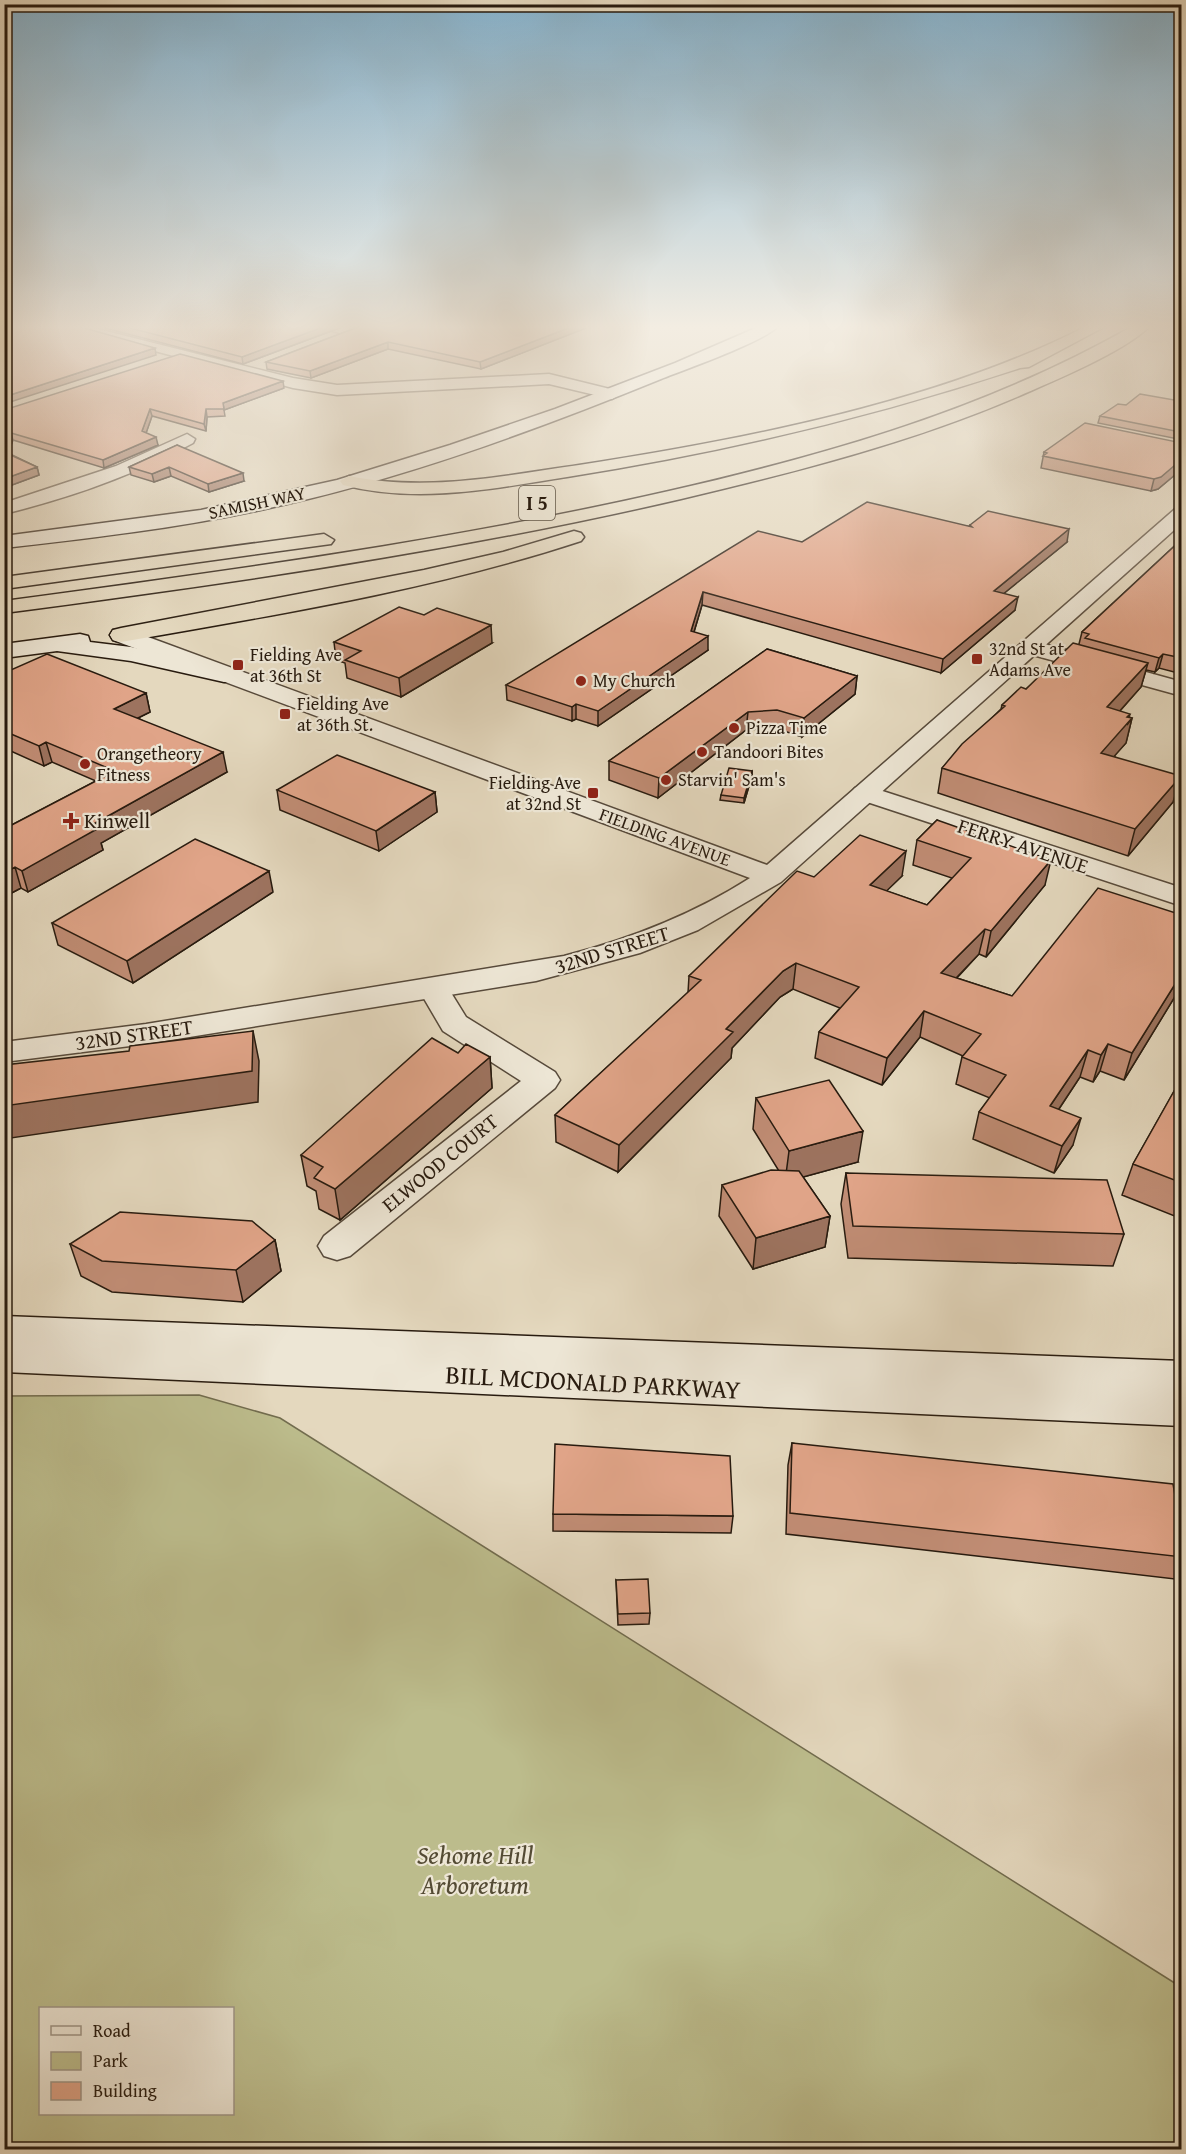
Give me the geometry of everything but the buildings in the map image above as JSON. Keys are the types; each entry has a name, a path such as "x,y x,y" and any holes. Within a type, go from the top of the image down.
{"highway":[{"path":"349,481 396,491 452,489 582,470 715,446 790,428"},
{"path":"698,468 849,428"},
{"name":"I 5","path":"4,607 263,573 521,528 804,464 892,440 925,428"},
{"path":"121,635 302,603 477,565 556,543 804,464"},
{"path":"392,469 392,482 399,488 415,490"},
{"path":"4,583 344,538"},
{"path":"174,656 170,637 194,623"}],"street":[{"name":"SAMISH WAY","path":"4,542 174,520 285,499 392,469 512,428"},
{"path":"4,509 118,469 188,439"},
{"name":"32ND STREET","path":"4,1052 146,1034 536,972 636,946 677,931 718,910 771,876 1182,513"},
{"path":"4,651 121,635"},
{"name":"FIELDING AVENUE","path":"121,635 771,876"},
{"path":"57,644 131,654 224,675"},
{"path":"1030,647 1182,689"},
{"name":"FERRY AVENUE","path":"864,794 1182,898"},
{"name":"ELWOOD COURT","path":"337,1246 543,1080 454,1024 434,990"},
{"name":"BILL MCDONALD PARKWAY","path":"4,1330 1182,1377"},
{"name":"BILL MCDONALD PARKWAY","path":"4,1356 1182,1409"}],"green space":[{"name":"Sehome Hill Arboretum","path":"199,1395 280,1418 1181,1987 1181,2149 5,2149 5,1396"}],"place":[{"name":"32nd St at Adams Ave","path":"977,659"},
{"name":"Fielding Ave at 36th St","path":"238,665"},
{"name":"My Church","path":"581,681"},
{"name":"Fielding Ave at 36th St.","path":"285,714"},
{"name":"Pizza Time","path":"734,728"},
{"name":"Tandoori Bites","path":"702,752"},
{"name":"Orangetheory Fitness","path":"85,764"},
{"name":"Starvin' Sam's","path":"666,780"},
{"name":"Fielding Ave at 32nd St","path":"593,793"},
{"name":"Kinwell","path":"71,821"}]}
